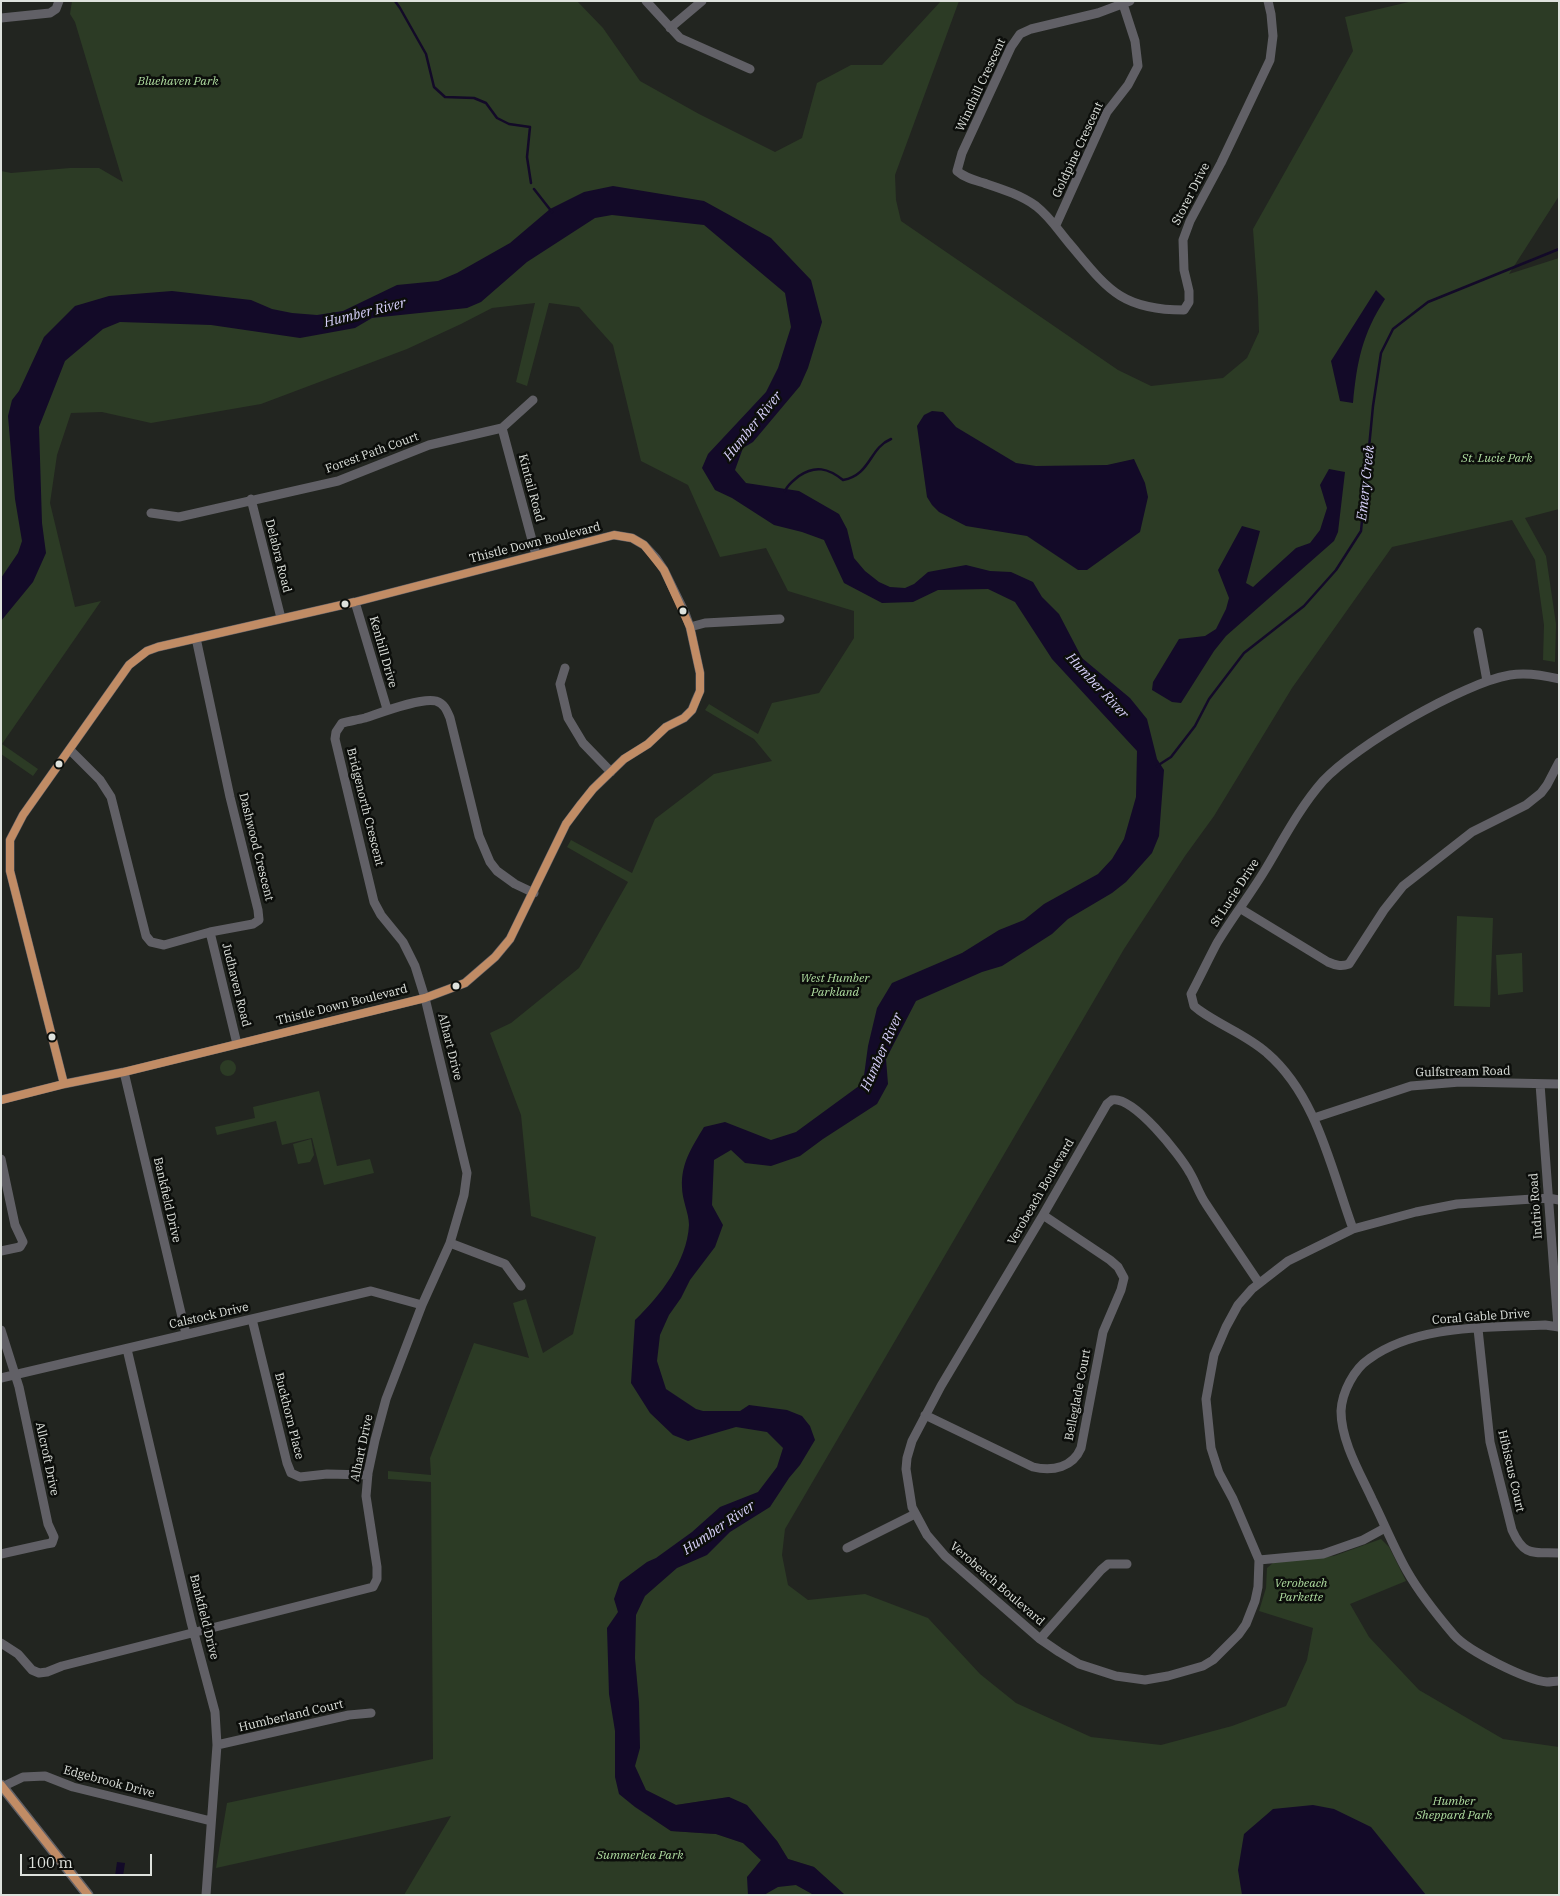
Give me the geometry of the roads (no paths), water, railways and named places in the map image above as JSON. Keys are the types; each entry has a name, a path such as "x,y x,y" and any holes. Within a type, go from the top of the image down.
{"main road":[{"path":"2,1786 88,1895"}],"street":[{"path":"1,18 50,13 56,9 59,1"},
{"path":"646,1 680,38 750,69"},
{"path":"670,28 702,1"},
{"name":"Storer Drive","path":"958,171 967,178 1017,195 1036,206 1056,226 1096,275 1118,295 1145,307 1177,310 1187,308 1190,302 1184,270 1183,240 1190,220 1221,163 1270,60 1273,36 1268,1"},
{"name":"Goldpine Crescent","path":"1056,226 1107,112 1136,72 1138,66 1137,49 1126,3"},
{"name":"Windhill Crescent","path":"958,171 958,162 962,153 1010,47 1020,34 1031,29 1098,13 1126,3"},
{"name":"Forest Path Court","path":"151,513 179,517 251,499 338,481 429,445 502,428 533,400"},
{"name":"Kintail Road","path":"502,428 536,555"},
{"name":"Delabra Road","path":"251,499 281,618"},
{"name":"Thistle Down Boulevard","path":"1,1100 64,1084 124,1072 425,998 465,983 495,957 510,940 566,824 593,789 624,759 648,744 666,727 684,718 692,710 700,691 700,678 690,627 686,613 656,558 644,545 632,538 614,536 355,602 147,651 129,665 16,827 10,840 10,871 64,1084"},
{"name":"Kenhill Drive","path":"355,602 387,709"},
{"path":"690,627 704,623 780,619"},
{"path":"1478,632 1487,681"},
{"name":"Dashwood Crescent","path":"70,750 100,780 111,797 146,936 151,942 164,945 210,932 253,924 259,920 196,638"},
{"path":"566,668 560,684 568,718 583,743 611,772"},
{"name":"St Lucie Drive","path":"1353,1229 1314,1118 1290,1077 1268,1054 1248,1038 1194,1006 1191,994 1218,942 1301,810 1325,779 1357,753 1400,725 1466,689 1510,675 1529,674 1559,679"},
{"name":"Bridgenorth Crescent","path":"425,998 409,953 381,915 374,902 336,739 336,732 342,724 365,718 387,709 428,700 437,701 446,707 479,836 490,862 506,878 534,892"},
{"path":"1240,909 1328,962 1343,966 1349,964 1384,910 1403,886 1472,832 1526,805 1541,793 1559,762"},
{"name":"Judhaven Road","path":"210,932 237,1044"},
{"name":"Alhart Drive","path":"1,1643 18,1654 32,1670 39,1673 47,1672 62,1666 372,1587 377,1579 377,1567 366,1506 368,1475 375,1440 386,1399 422,1305 450,1243 464,1195 467,1173 425,998"},
{"name":"Bankfield Drive","path":"124,1072 186,1334"},
{"name":"Gulfstream Road","path":"1314,1118 1411,1086 1460,1082 1559,1084"},
{"name":"Indrio Road","path":"1540,1084 1558,1327"},
{"name":"Verobeach Boulevard","path":"1259,1283 1200,1196 1191,1173 1172,1147 1144,1117 1118,1099 1112,1100 1107,1104 925,1415 912,1441 907,1458 906,1480 910,1502 927,1535 945,1556 1040,1639 1079,1664 1116,1676 1145,1680 1168,1676 1190,1670 1213,1660 1239,1634 1246,1624 1258,1587 1259,1560 1219,1473 1211,1448 1206,1399 1214,1355 1226,1326 1238,1305 1259,1283 1288,1260 1353,1229 1416,1212 1458,1204 1548,1198 1559,1200"},
{"path":"1,1159 15,1224 23,1242 20,1248 1,1251"},
{"name":"Belleglade Court","path":"925,1415 1033,1467 1053,1469 1072,1461 1078,1455 1081,1448 1103,1332 1108,1316 1122,1290 1124,1278 1118,1267 1110,1260 1043,1215"},
{"path":"450,1243 505,1264 521,1286"},
{"name":"Calstock Drive","path":"1,1378 371,1291 422,1305"},
{"name":"Buckhorn Place","path":"252,1319 287,1463 291,1472 300,1477 327,1474 368,1475"},
{"name":"Coral Gable Drive","path":"1558,1327 1545,1325 1433,1333 1402,1342 1368,1359 1352,1377 1341,1411 1353,1461 1385,1528 1415,1584 1454,1635 1473,1649 1507,1668 1547,1682 1559,1681"},
{"name":"Hibiscus Court","path":"1478,1329 1490,1442 1512,1530 1518,1543 1525,1550 1533,1553 1559,1553"},
{"name":"Allcroft Drive","path":"1,1330 16,1374 48,1524 54,1537 52,1543 1,1554"},
{"name":"Bankfield Drive","path":"127,1349 194,1632 215,1712 217,1745 206,1895"},
{"path":"847,1548 915,1514"},
{"path":"1259,1560 1324,1554 1363,1540 1385,1528"},
{"path":"1040,1639 1104,1567 1108,1564 1127,1564"},
{"name":"Humberland Court","path":"217,1745 371,1712"},
{"name":"Edgebrook Drive","path":"2,1786 23,1777 45,1776 73,1787 211,1821"}],"water":[{"name":"Humber River","path":"613,186 704,201 771,238 811,280 822,322 808,368 800,386 753,442 743,448 735,470 746,483 799,491 839,514 847,529 854,558 865,571 879,582 890,587 905,588 914,584 928,572 966,565 990,571 1011,572 1033,582 1042,597 1059,614 1082,658 1130,698 1147,719 1157,759 1164,770 1159,836 1152,853 1126,882 1112,893 1068,919 1052,934 1002,966 982,972 916,1001 886,1059 888,1084 877,1104 800,1156 771,1166 745,1163 731,1150 714,1160 712,1205 723,1225 715,1247 690,1280 681,1298 669,1315 660,1335 657,1361 666,1389 696,1409 703,1411 740,1411 749,1405 787,1410 802,1416 810,1426 815,1440 770,1507 730,1532 707,1555 677,1568 645,1596 636,1615 635,1658 639,1702 640,1748 635,1766 646,1790 676,1805 729,1797 747,1805 777,1841 788,1859 814,1867 845,1895 814,1895 796,1885 778,1887 764,1895 748,1895 747,1877 761,1860 743,1843 716,1834 671,1831 619,1794 615,1777 615,1731 609,1694 607,1628 618,1612 614,1599 620,1582 692,1532 720,1507 758,1492 777,1467 783,1448 767,1432 736,1427 688,1441 673,1435 650,1413 631,1383 635,1320 663,1289 678,1265 683,1252 689,1225 682,1192 683,1170 695,1141 704,1127 725,1122 771,1140 796,1132 863,1083 868,1046 877,1008 892,983 962,953 999,930 1024,920 1044,904 1098,874 1112,859 1124,839 1136,797 1137,751 1052,659 1015,602 988,589 938,590 913,602 882,603 844,583 824,540 774,525 732,498 715,490 702,468 708,454 766,392 778,368 791,327 785,293 704,225 612,215 595,218 527,262 481,302 467,308 372,318 355,328 300,338 211,325 120,322 103,329 65,361 39,427 42,523 46,553 33,582 1,621 1,578 18,553 22,541 15,499 8,416 12,400 19,391 44,337 75,306 109,296 172,291 251,300 272,309 292,313 317,315 343,311 397,285 438,281 457,273 510,243 550,209 584,192"},
{"path":"1376,290 1385,299 1371,325 1362,349 1356,374 1353,403 1340,401 1331,361"},
{"path":"932,411 943,412 956,427 1016,463 1036,466 1107,465 1134,459 1145,483 1148,497 1140,532 1087,570 1078,570 1027,536 966,526 939,512 927,497 917,426 924,415"},
{"path":"1329,469 1345,472 1338,532 1334,541 1226,636 1214,651 1181,703 1172,702 1152,690 1153,682 1179,639 1205,636 1216,629 1229,598 1218,570 1242,526 1260,531 1246,583 1253,587 1296,548 1310,543 1320,530 1327,508 1320,485"},
{"path":"1313,1805 1334,1809 1371,1827 1426,1895 1242,1895 1238,1870 1244,1834 1273,1809"},
{"path":"117,1862 125,1863 123,1876 115,1876"}],"waterway":[{"path":"395,1 426,54 434,87 445,97 474,98 486,103 497,118 509,124 530,127 527,157 531,183"},
{"path":"534,189 552,212"},
{"name":"Emery Creek","path":"1157,766 1171,757 1195,726 1209,699 1244,653 1304,606 1336,570 1361,531 1373,406 1381,353 1393,329 1428,302 1559,249"},
{"path":"785,491 795,479 811,470 821,469 843,480 852,477 865,467 878,448 891,439"}],"park label":[{"name":"Bluehaven Park","path":"178,82"},
{"name":"St. Lucie Park","path":"1497,459"},
{"name":"West Humber Parkland","path":"835,986"},
{"name":"Verobeach Parkette","path":"1301,1591"},
{"name":"Humber Sheppard Park","path":"1454,1809"},
{"name":"Summerlea Park","path":"640,1856"}]}
